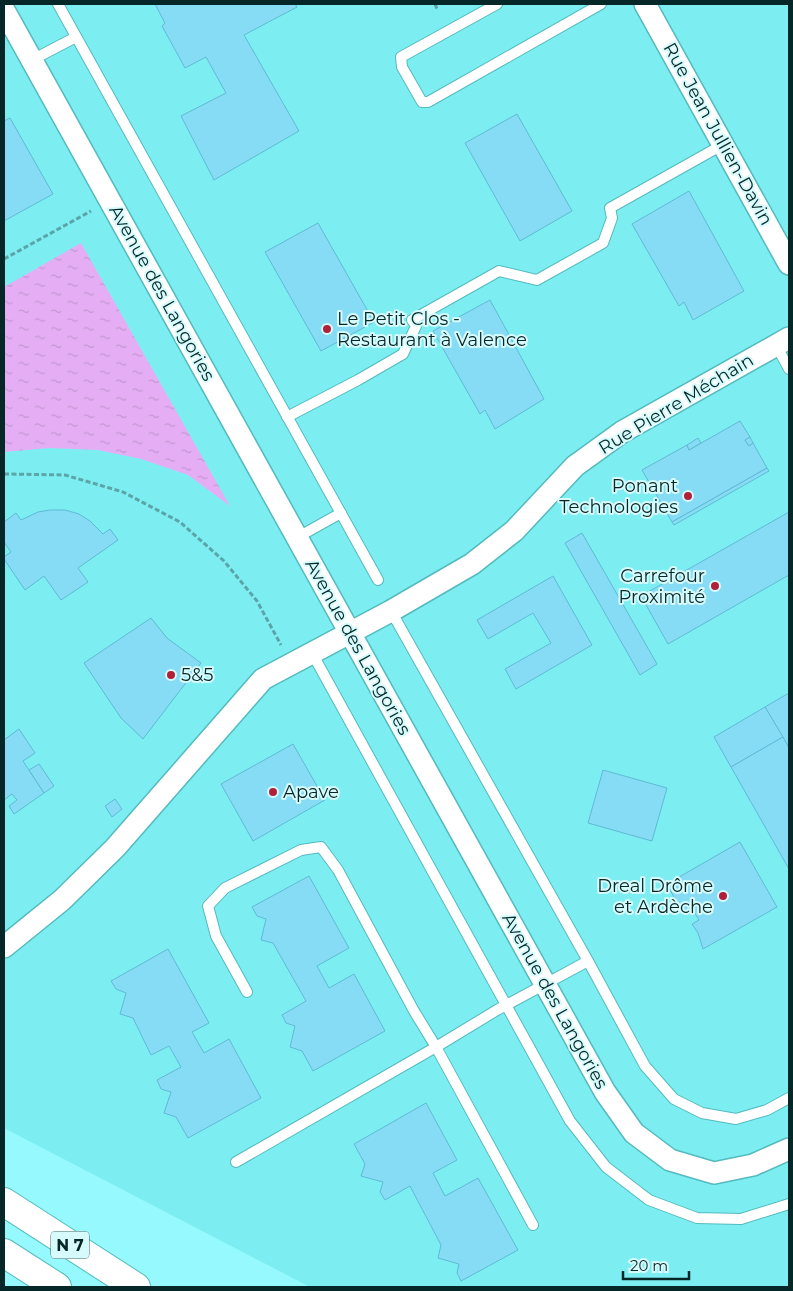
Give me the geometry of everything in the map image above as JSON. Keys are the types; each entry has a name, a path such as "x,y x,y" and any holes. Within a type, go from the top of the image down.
{"highway":[{"name":"N 7","path":"4,1202 136,1287"},
{"name":"N 7","path":"4,1253 58,1287"}],"street":[{"name":"Rue Jean Jullien-Davin","path":"645,4 789,264"},
{"name":"Avenue des Langories","path":"5,14 298,536 611,1100 634,1132 670,1160 714,1172 753,1165 789,1149"},
{"name":"Rue Pierre Méchain","path":"4,947 62,900 115,848 263,679 472,564 514,531 575,466 622,432 783,341"}],"lane":[{"path":"58,4 378,580"},
{"path":"498,4 402,57 402,67 422,102 428,102 601,4"},
{"path":"32,60 76,37"},
{"path":"287,417 403,354 416,326 412,320 499,271 537,280 603,243 612,218 610,208 724,144"},
{"path":"783,341 789,369"},
{"path":"298,536 341,513"},
{"path":"391,610 645,1066 674,1099 702,1113 736,1119 767,1110 789,1098"},
{"path":"312,653 570,1121 606,1167 649,1200 697,1218 741,1219 789,1204"},
{"path":"247,992 216,936 208,906 225,888 302,850 321,847 338,870 533,1225"},
{"path":"236,1162 506,1005 588,961"}],"path":[{"path":"434,4 437,9"},
{"path":"4,259 92,211"},
{"path":"4,474 65,475 123,492 180,522 224,561 257,601 291,664"}],"shaded area":[{"path":"4,4 789,4 789,1287 310,1287 4,1128"}],"water":[{"path":"81,243 230,506 188,475 141,459 98,450 49,448 4,452 4,287"}],"building":[{"path":"155,4 295,4 297,7 244,35 299,131 214,180 181,116 226,93 206,57 185,68 162,26 165,23"},
{"path":"517,114 572,211 520,241 465,143"},
{"path":"10,118 53,194 4,221 4,121"},
{"path":"689,191 744,291 693,320 684,302 679,306 632,224"},
{"path":"318,223 374,322 321,351 265,252"},
{"path":"490,300 544,399 495,429 485,410 480,414 433,331"},
{"name":"Ponant Technologies","path":"740,421 750,437 745,440 749,446 753,443 767,468 672,522 642,470 687,445 689,450"},
{"path":"750,437 753,443 749,446 745,440"},
{"path":"698,438 701,443 689,450 687,445"},
{"path":"767,468 769,471 674,525 672,522"},
{"path":"65,510 79,514 90,521 103,534 110,529 118,540 78,568 88,582 61,600 44,576 25,590 4,559 11,552 4,542 4,522 16,513 21,520 38,512"},
{"name":"Carrefour Proximité","path":"789,512 789,575 668,644 641,596"},
{"path":"582,533 657,664 640,675 565,543"},
{"path":"553,576 592,645 516,689 505,669 551,643 533,613 488,639 477,620"},
{"path":"151,618 167,638 201,663 143,739 121,718 84,663"},
{"path":"789,693 789,748 765,707"},
{"path":"765,707 783,737 731,767 714,737"},
{"path":"19,729 35,753 23,761 44,793 14,814 9,806 17,800 12,794 4,800 4,740"},
{"path":"783,737 789,748 789,869 731,767"},
{"name":"Apave","path":"293,744 325,800 253,841 221,784"},
{"path":"39,764 54,786 44,793 29,770"},
{"path":"603,770 667,788 652,841 588,823"},
{"path":"115,799 122,809 112,817 105,806"},
{"path":"740,842 777,907 703,949 698,933 692,924 699,920 692,909 683,914 667,884"},
{"path":"309,876 349,948 317,966 329,988 354,974 385,1031 313,1071 302,1051 290,1047 295,1026 286,1023 282,1015 306,1001 273,943 261,940 266,919 257,916 252,907"},
{"path":"168,949 209,1023 192,1032 204,1053 229,1039 261,1098 188,1138 176,1117 164,1113 171,1092 161,1089 157,1080 181,1067 169,1046 151,1055 133,1018 120,1014 126,993 116,989 111,981"},
{"path":"426,1103 457,1160 433,1173 445,1196 478,1178 518,1250 461,1281 457,1273 459,1264 438,1258 441,1245 410,1186 385,1200 380,1192 383,1182 361,1176 365,1164 354,1144"}],"place":[{"name":"Le Petit Clos - Restaurant à Valence","path":"327,329"},
{"name":"Ponant Technologies","path":"688,496"},
{"name":"Carrefour Proximité","path":"715,586"},
{"name":"5&5","path":"171,675"},
{"name":"Apave","path":"273,792"},
{"name":"Dreal Drôme et Ardèche","path":"723,896"}]}
